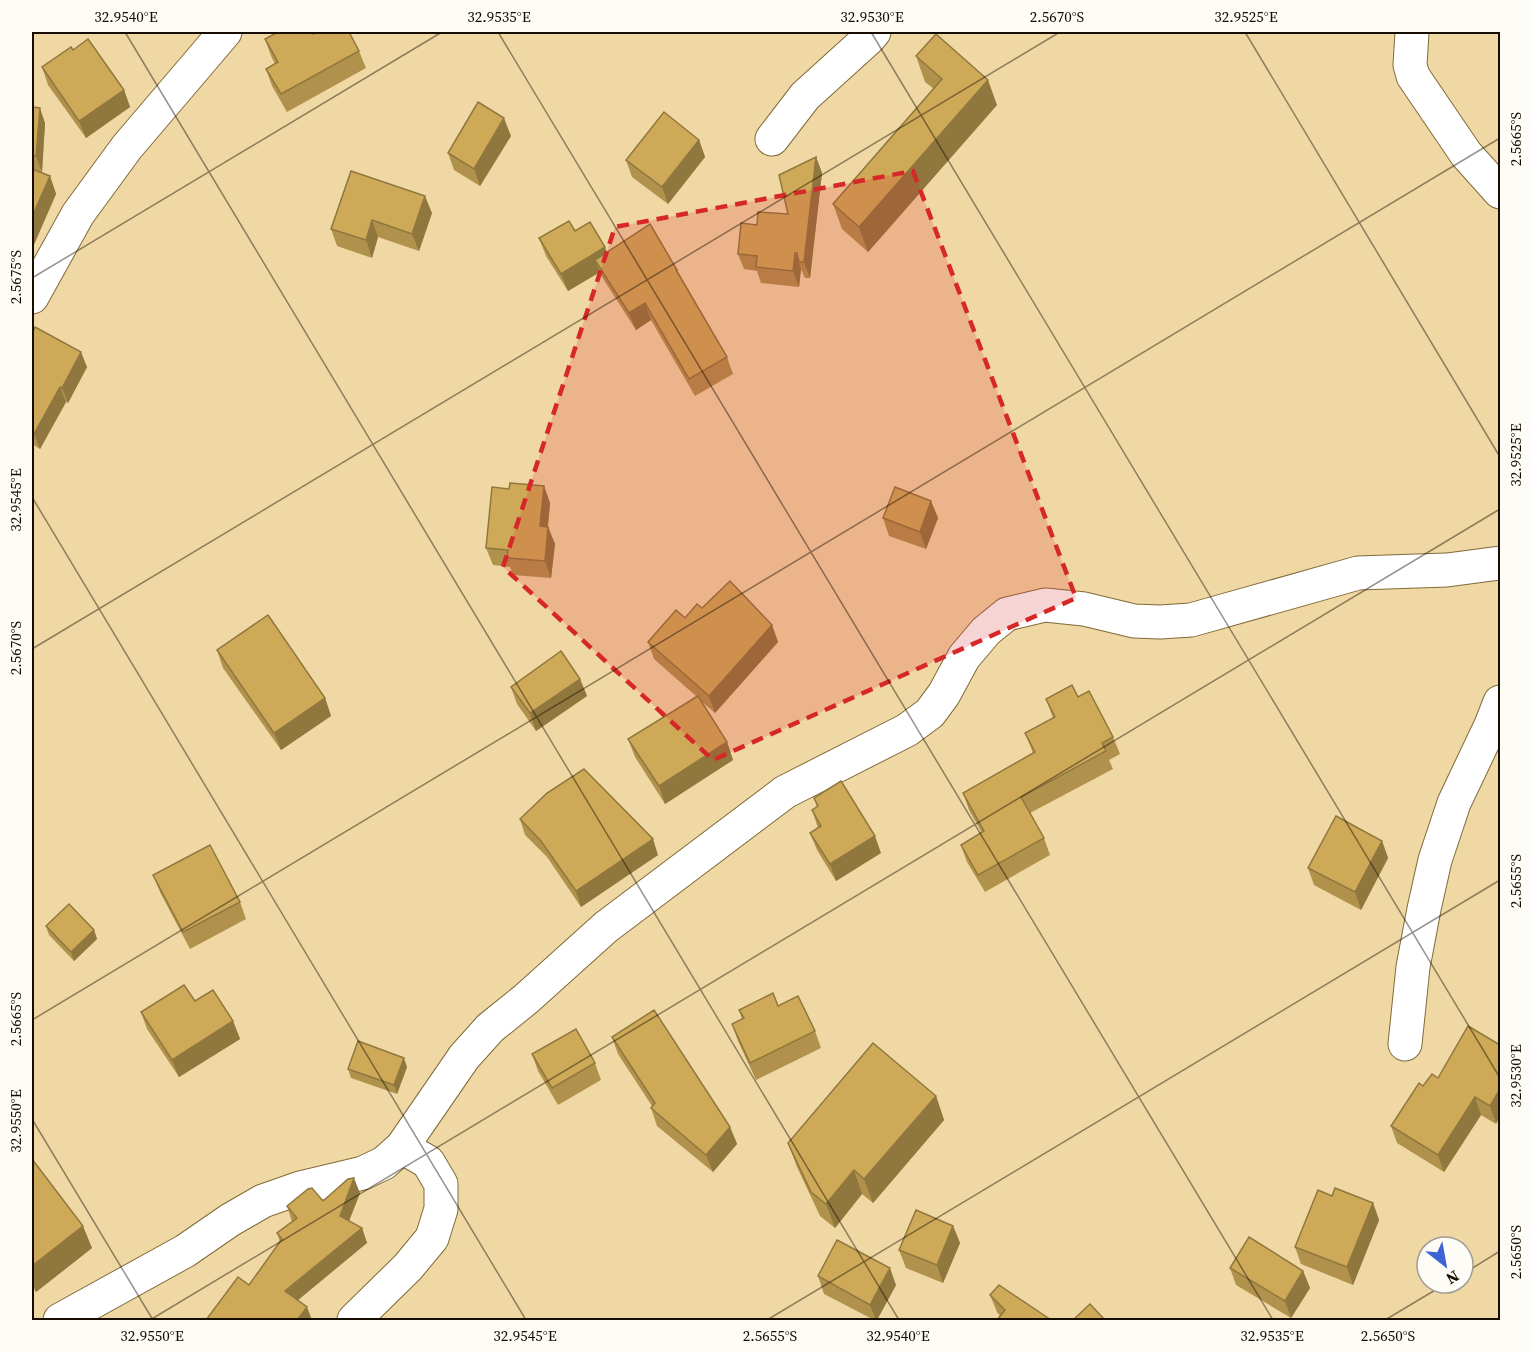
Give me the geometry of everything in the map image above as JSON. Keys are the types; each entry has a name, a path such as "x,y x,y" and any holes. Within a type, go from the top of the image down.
{"street":[{"path":"32,297 78,214 127,147 225,32"},
{"path":"772,139 805,96 874,32"},
{"path":"1412,32 1410,65 1413,76 1466,154 1500,192"},
{"path":"60,1320 185,1251 230,1220 263,1201 300,1188 363,1173 384,1162 402,1147 464,1057 490,1028 606,927 785,792 907,730 930,713 944,694 964,657 986,631 1007,614 1045,605 1084,609 1134,621 1191,620 1358,573 1447,570 1500,563"},
{"path":"1405,1044 1413,967 1435,860 1454,803 1500,702"},
{"path":"354,1320 408,1267 432,1238 441,1209 441,1184 428,1162 402,1147"}],"highlighted area":[{"path":"913,171 1076,598 713,760 503,567 615,227"}],"building":[{"path":"278,32 312,32 313,34 349,32 359,51 281,94 266,69 278,62 265,39"},
{"path":"936,34 988,80 859,227 833,204 942,79 916,56"},
{"path":"88,39 124,90 79,121 42,67 71,47 73,50"},
{"path":"478,102 504,118 474,169 448,153"},
{"path":"32,107 40,108 36,156 32,156"},
{"path":"664,112 699,140 662,187 626,160"},
{"path":"816,157 804,262 799,262 797,253 795,253 793,271 756,267 757,256 738,254 741,223 757,225 758,212 788,214 779,175"},
{"path":"32,169 50,176 32,217"},
{"path":"351,171 425,196 412,234 372,220 366,240 331,229"},
{"path":"569,221 575,231 590,222 605,247 561,274 539,238"},
{"path":"650,224 727,357 689,379 645,303 629,313 595,260"},
{"path":"35,327 81,352 34,434 32,432 32,334"},
{"path":"510,483 544,486 540,526 548,527 545,561 507,558 508,550 486,548 492,487 509,489"},
{"path":"895,487 931,501 920,532 883,518"},
{"path":"730,581 772,625 709,696 648,642 676,610 685,618 697,604 702,608"},
{"path":"268,615 325,698 274,733 217,650"},
{"path":"561,651 580,679 530,713 511,687"},
{"path":"1072,685 1078,697 1089,691 1113,737 1102,743 1106,751 1021,797 1044,838 978,875 961,845 984,831 963,793 1035,752 1025,733 1055,717 1046,699"},
{"path":"698,696 727,742 659,786 628,739"},
{"path":"584,769 653,839 576,891 541,841 520,819 547,793"},
{"path":"841,781 875,836 830,864 810,833 821,826 812,810 818,806 814,798"},
{"path":"1336,816 1382,841 1355,892 1308,868"},
{"path":"210,845 240,902 183,932 153,875"},
{"path":"69,904 94,930 71,952 46,926"},
{"path":"184,985 195,1001 213,990 233,1021 172,1060 141,1012"},
{"path":"773,993 778,1006 798,996 815,1031 750,1063 732,1024 744,1018 739,1010"},
{"path":"654,1010 730,1127 706,1155 651,1108 655,1103 612,1037"},
{"path":"1468,1026 1500,1045 1500,1089 1490,1106 1475,1097 1438,1155 1391,1126 1419,1083 1423,1086 1432,1074 1438,1078"},
{"path":"576,1029 595,1063 552,1088 532,1054"},
{"path":"358,1041 404,1058 394,1085 348,1069"},
{"path":"873,1043 936,1096 864,1179 854,1170 826,1204 811,1192 788,1143"},
{"path":"32,1159 83,1226 32,1266"},
{"path":"354,1178 340,1216 362,1228 285,1291 307,1307 297,1320 206,1320 238,1277 249,1285 282,1239 277,1233 297,1218 287,1206 312,1188 323,1201 348,1179"},
{"path":"1335,1188 1373,1203 1347,1267 1295,1247 1318,1190 1332,1196"},
{"path":"916,1210 953,1226 937,1265 899,1250"},
{"path":"1249,1237 1303,1271 1285,1301 1230,1268"},
{"path":"837,1240 890,1268 870,1305 818,1276"},
{"path":"999,1285 1051,1320 997,1320 1005,1310 990,1295"},
{"path":"1090,1304 1105,1320 1073,1320"}]}
